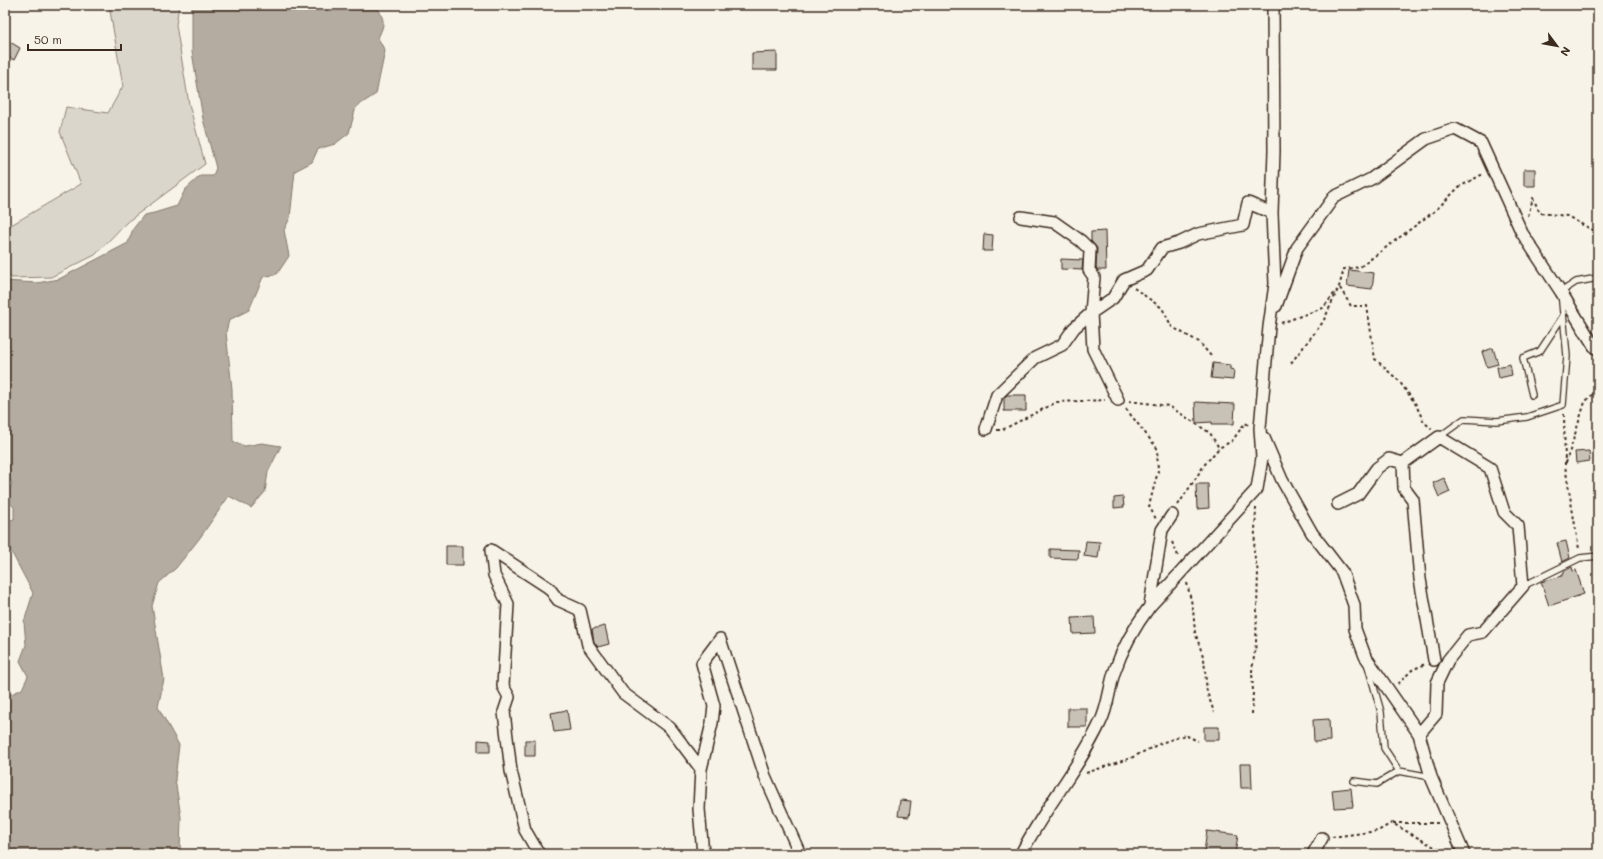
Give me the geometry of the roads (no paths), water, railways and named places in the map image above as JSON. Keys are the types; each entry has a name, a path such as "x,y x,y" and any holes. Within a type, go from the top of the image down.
{"street":[{"path":"1021,854 1051,802 1068,780 1086,752 1102,721 1115,672 1136,626 1150,606 1183,568 1257,489 1262,458 1260,428 1269,327 1275,284 1272,213 1274,151 1273,5"},
{"path":"1269,327 1297,248 1334,197 1371,179 1426,139 1455,129 1480,143 1494,169 1522,232 1562,292 1596,348"},
{"path":"986,429 997,395 1035,358 1062,345 1074,328 1091,313 1113,298 1124,280 1147,270 1162,248 1179,243 1198,234 1243,225 1248,203 1272,213"},
{"path":"1021,216 1054,222 1081,241 1090,250 1089,270 1094,277 1091,313 1093,349 1118,400"},
{"path":"1260,428 1286,487 1312,533 1342,572 1354,605 1355,629 1365,656 1419,734 1431,777 1464,853"},
{"path":"1403,463 1439,437 1490,468 1504,512 1518,526 1524,586 1484,632 1468,635 1448,660 1437,683 1436,714 1419,734"},
{"path":"1338,504 1358,494 1377,468 1389,459 1403,463"},
{"path":"1403,463 1404,488 1414,500 1420,579 1434,660"},
{"path":"1150,606 1162,530 1172,515"},
{"path":"539,854 525,830 511,772 504,712 509,697 503,686 508,604 494,575 490,550 549,588 558,600 580,610 588,645 623,693 670,728 701,769"},
{"path":"703,854 699,809 701,769 712,723 714,706 702,663 720,638 765,776 800,854"},
{"path":"1313,854 1322,838"}],"lane":[{"path":"1439,437 1464,419 1497,421 1527,417 1563,405 1567,356 1562,292 1576,282 1598,278"},
{"path":"1532,395 1523,358 1540,351 1564,316"},
{"path":"1524,586 1580,558 1598,556"},
{"path":"1365,656 1381,712 1384,748 1399,771"},
{"path":"1354,781 1378,784 1399,771 1431,777"}]}
